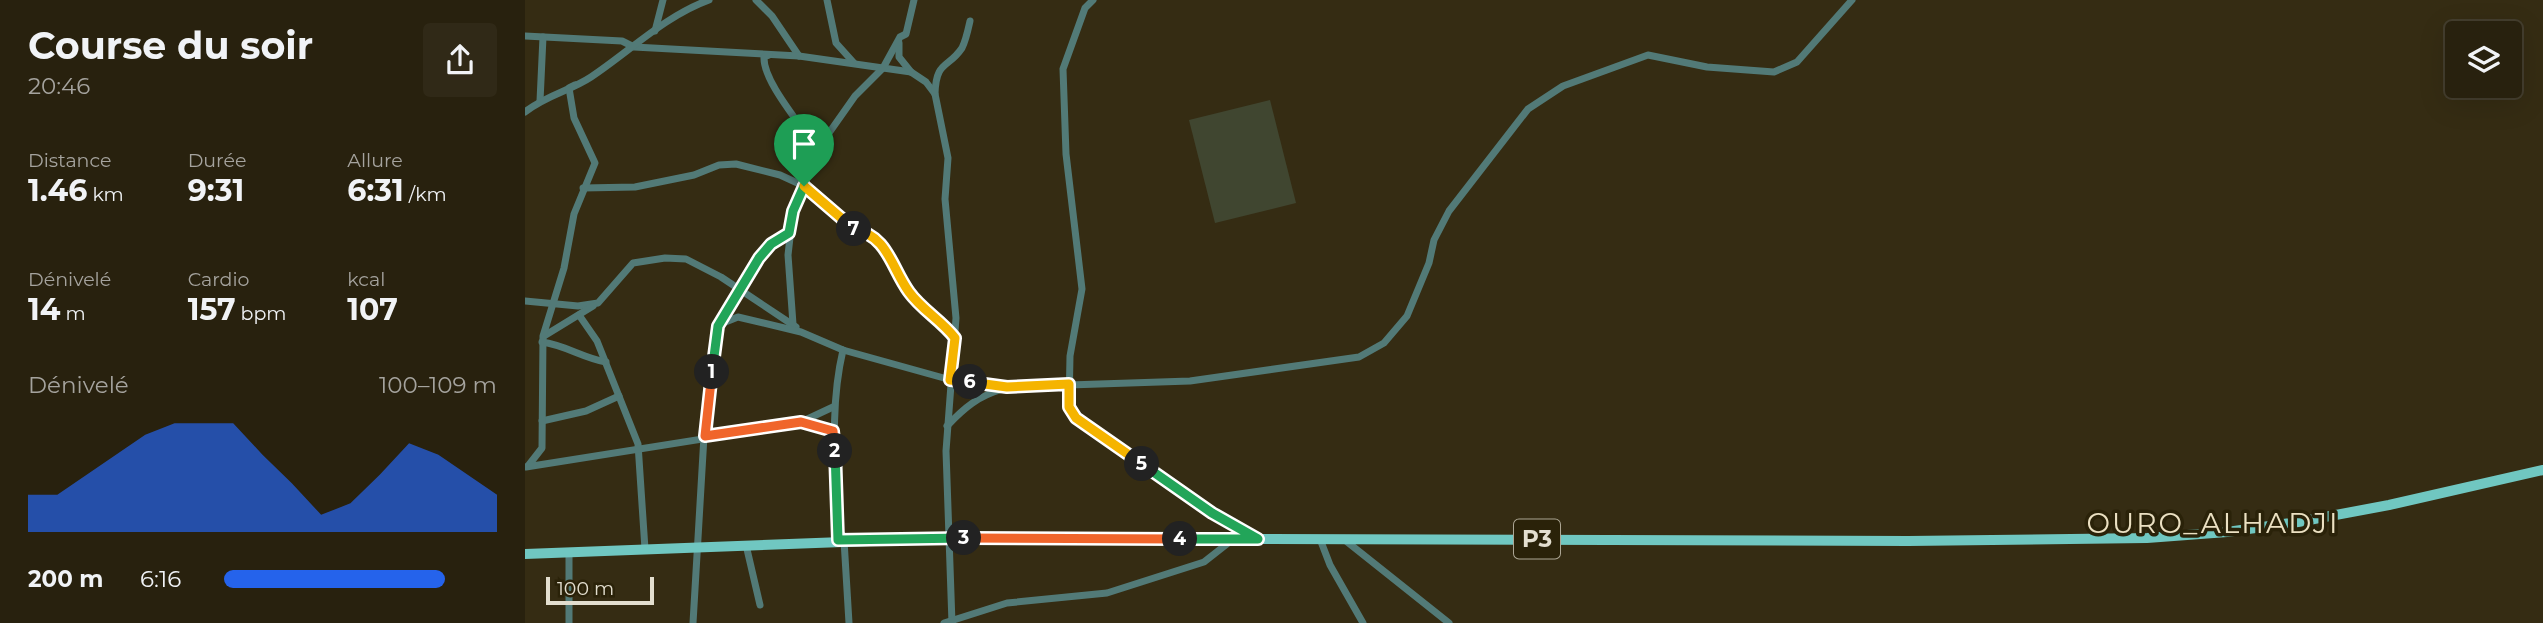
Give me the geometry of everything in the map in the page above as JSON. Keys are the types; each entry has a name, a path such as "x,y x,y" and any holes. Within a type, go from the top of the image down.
{"main road":[{"name":"P3","path":"525,554 841,540 950,538 2147,538 2227,532 2298,522 2389,505 2543,470"}],"street":[{"path":"655,31 663,0"},
{"path":"526,466 542,448 543,339 583,187 595,163 574,118 569,88 634,47 678,13 709,0"},
{"path":"756,0 772,16 799,56"},
{"path":"827,0 836,43 855,63"},
{"path":"793,324 789,233 793,211 815,155 855,96 883,68 900,37 906,34 914,0"},
{"path":"1093,0 1085,8 1063,69 1066,154 1081,289 1070,356 1069,407 1076,418 1212,513 1258,539"},
{"path":"718,326 738,317 801,332 843,350 950,380 1007,387 1235,377 1359,357 1373,352 1407,316 1429,263 1434,240 1448,211 1528,109 1563,86 1648,55 1707,67 1774,72 1797,62 1852,0"},
{"path":"952,621 946,426 955,338 954,275 945,199 948,158 935,94 936,79 941,67 964,45 970,21"},
{"path":"525,36 622,41 634,47 799,56 911,72"},
{"path":"540,101 543,37"},
{"path":"900,37 899,57 935,94"},
{"path":"769,55 764,57 768,78 813,144 815,155"},
{"path":"525,112 540,101 575,85"},
{"path":"583,187 635,187 694,175 719,165 736,164 780,175 804,186 852,228 866,231 876,238 891,257 908,291 919,304 943,322 955,338"},
{"path":"693,623 705,436 718,326 739,288 765,250 789,233"},
{"path":"543,339 598,303 633,263 640,260 686,259 739,288 801,332"},
{"path":"525,301 579,306 598,303"},
{"path":"579,315 589,326 606,362 638,449 645,549"},
{"path":"543,339 606,362"},
{"path":"843,350 833,407 833,431 849,623"},
{"path":"946,426 983,394 1007,387"},
{"path":"542,421 586,411 619,396"},
{"path":"526,466 801,422 833,407"},
{"path":"801,422 833,431"},
{"path":"1320,539 1330,565 1363,623"},
{"path":"1344,539 1449,623"},
{"path":"944,623 1007,603 1107,593 1204,562 1232,540"},
{"path":"746,544 760,606"},
{"path":"569,552 569,623"}],"green space":[{"path":"1270,100 1296,203 1215,223 1189,120"}],"district":[{"name":"OURO_ALHADJI","path":"2213,523"}],"route":[{"path":"804,186 852,228 866,231 876,238 891,257 908,291 919,304 943,322 955,338 950,380 1007,387 1069,384 1069,407 1076,418 1212,513 1258,539 838,540 833,431 801,422 705,436 716,330 749,271 771,244 789,233 793,211 804,186"}]}
